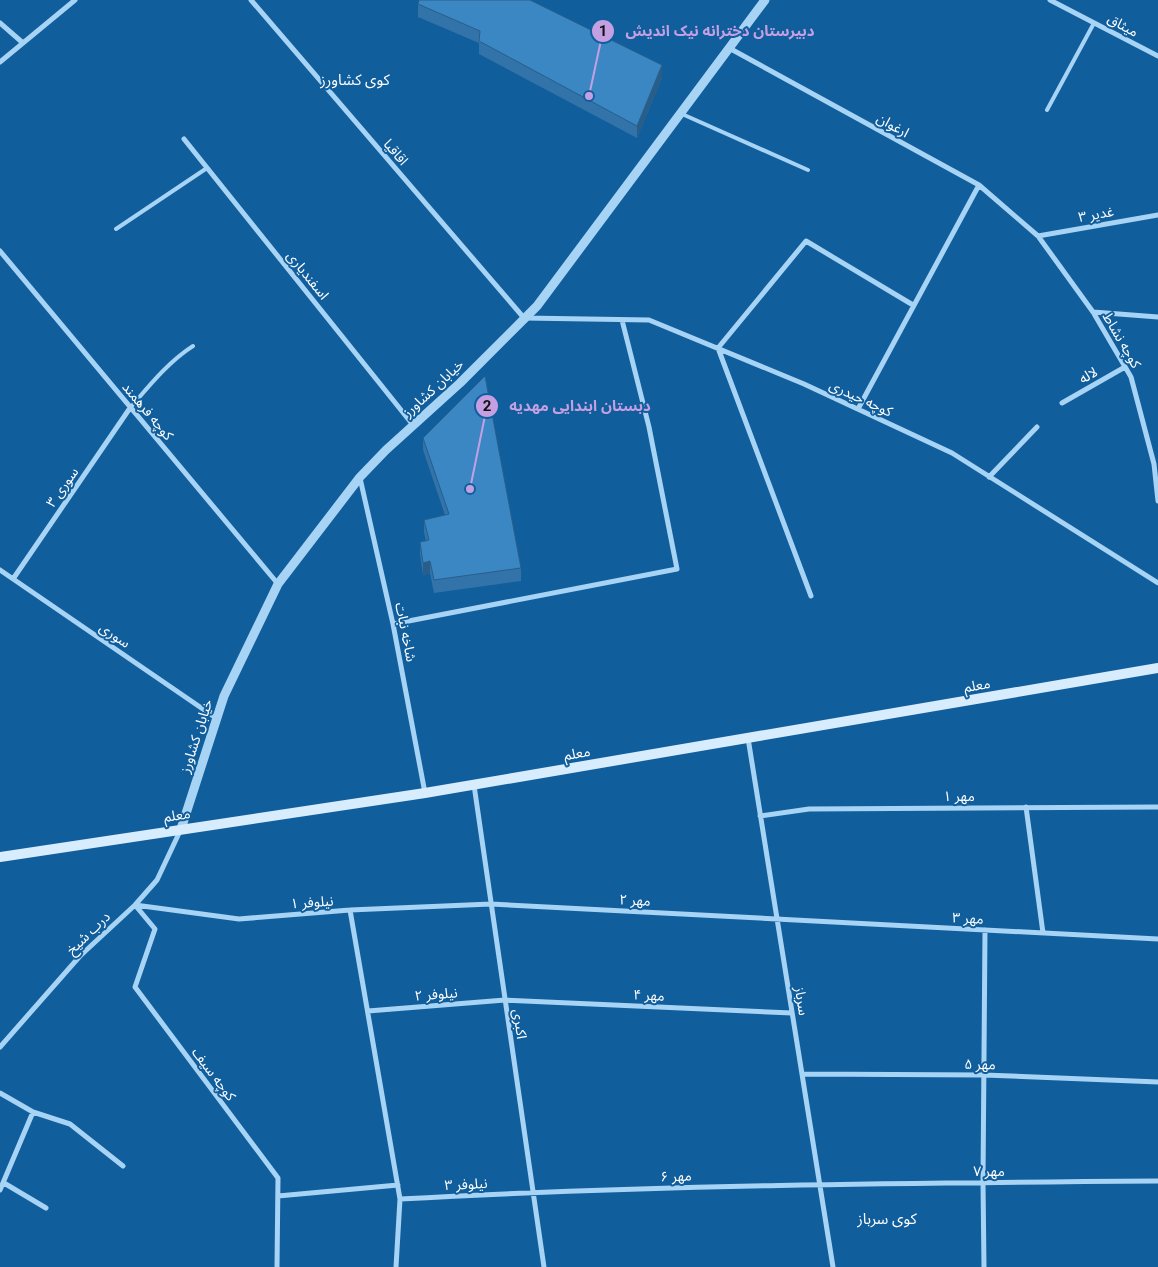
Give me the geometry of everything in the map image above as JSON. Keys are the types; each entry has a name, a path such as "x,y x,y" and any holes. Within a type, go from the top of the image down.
{"main road":[{"name":"معلم","path":"0,857 426,793 1158,668"}],"street":[{"path":"0,62 75,0"},
{"name":"اقاقیا","path":"251,0 524,318"},
{"name":"خیابان کشاورز","path":"181,829 224,696 278,584 360,477 460,383 537,306 765,0"},
{"name":"میثاق","path":"1050,0 1158,56"},
{"path":"0,23 23,43"},
{"name":"ارغوان","path":"729,48 979,185 1038,236"},
{"name":"اسفندیاری","path":"184,139 414,426"},
{"path":"858,409 979,185"},
{"name":"غدیر ۳","path":"1038,236 1158,215"},
{"name":"کوچه نشاط","path":"1038,236 1093,312 1130,377 1154,464 1158,501"},
{"path":"811,596 718,348 806,241 913,305"},
{"name":"کوچه فرهمند","path":"0,252 278,584"},
{"path":"1093,312 1158,317"},
{"name":"کوچه حیدری","path":"524,318 649,320 718,348 804,384 952,453 1158,583"},
{"path":"393,624 677,569 649,427 622,320"},
{"name":"لاله","path":"1062,403 1125,367"},
{"name":"سوری ۳","path":"13,578 130,408"},
{"path":"989,477 1037,427"},
{"name":"شاخه نبات","path":"360,477 393,624 426,793"},
{"name":"سوری","path":"0,570 216,718"},
{"name":"سرباز","path":"748,738 833,1267"},
{"name":"اکبری","path":"474,785 544,1267"},
{"path":"1026,807 1043,933"},
{"name":"مهر ۱","path":"760,816 809,809 1158,807"},
{"name":"درب شیخ","path":"0,1047 80,956 135,905 157,880 181,829"},
{"name":"نیلوفر ۱","path":"135,905 239,919 350,910 491,904"},
{"name":"مهر ۲","path":"491,904 777,919"},
{"name":"کوچه سیف","path":"135,905 155,929 135,987 278,1178 277,1267"},
{"path":"350,910 400,1199 396,1267"},
{"name":"مهر ۳","path":"777,919 1158,939"},
{"path":"984,930 984,1267"},
{"name":"نیلوفر ۲","path":"368,1011 505,1000"},
{"name":"مهر ۴","path":"505,1000 792,1013"},
{"name":"مهر ۵","path":"802,1074 984,1075 1158,1082"},
{"path":"0,1093 33,1112 70,1124 123,1166"},
{"path":"0,1190 33,1112"},
{"name":"مهر ۷","path":"820,1183 1158,1182"},
{"path":"4,1183 46,1208"},
{"name":"مهر ۶","path":"533,1192 820,1183"},
{"path":"278,1196 398,1185"},
{"name":"نیلوفر ۳","path":"400,1199 533,1192"}],"lane":[{"path":"1047,110 1094,22"},
{"path":"680,113 808,170"},
{"path":"116,229 207,168"},
{"path":"130,408 159,374 192,346"}],"building":[{"path":"419,0 530,0 662,65 637,126 479,41 480,31 418,4"},
{"path":"485,376 521,568 434,580 430,561 423,563 420,542 429,540 424,520 449,514 423,438"}],"place":[{"name":"دبیرستان دخترانه نیک اندیش","path":"589,96"},
{"name":"دبستان ابندایی مهدیه","path":"470,489"}],"district":[{"name":"کوی کشاورز","path":"355,80"},
{"name":"کوی سرباز","path":"887,1219"}]}
